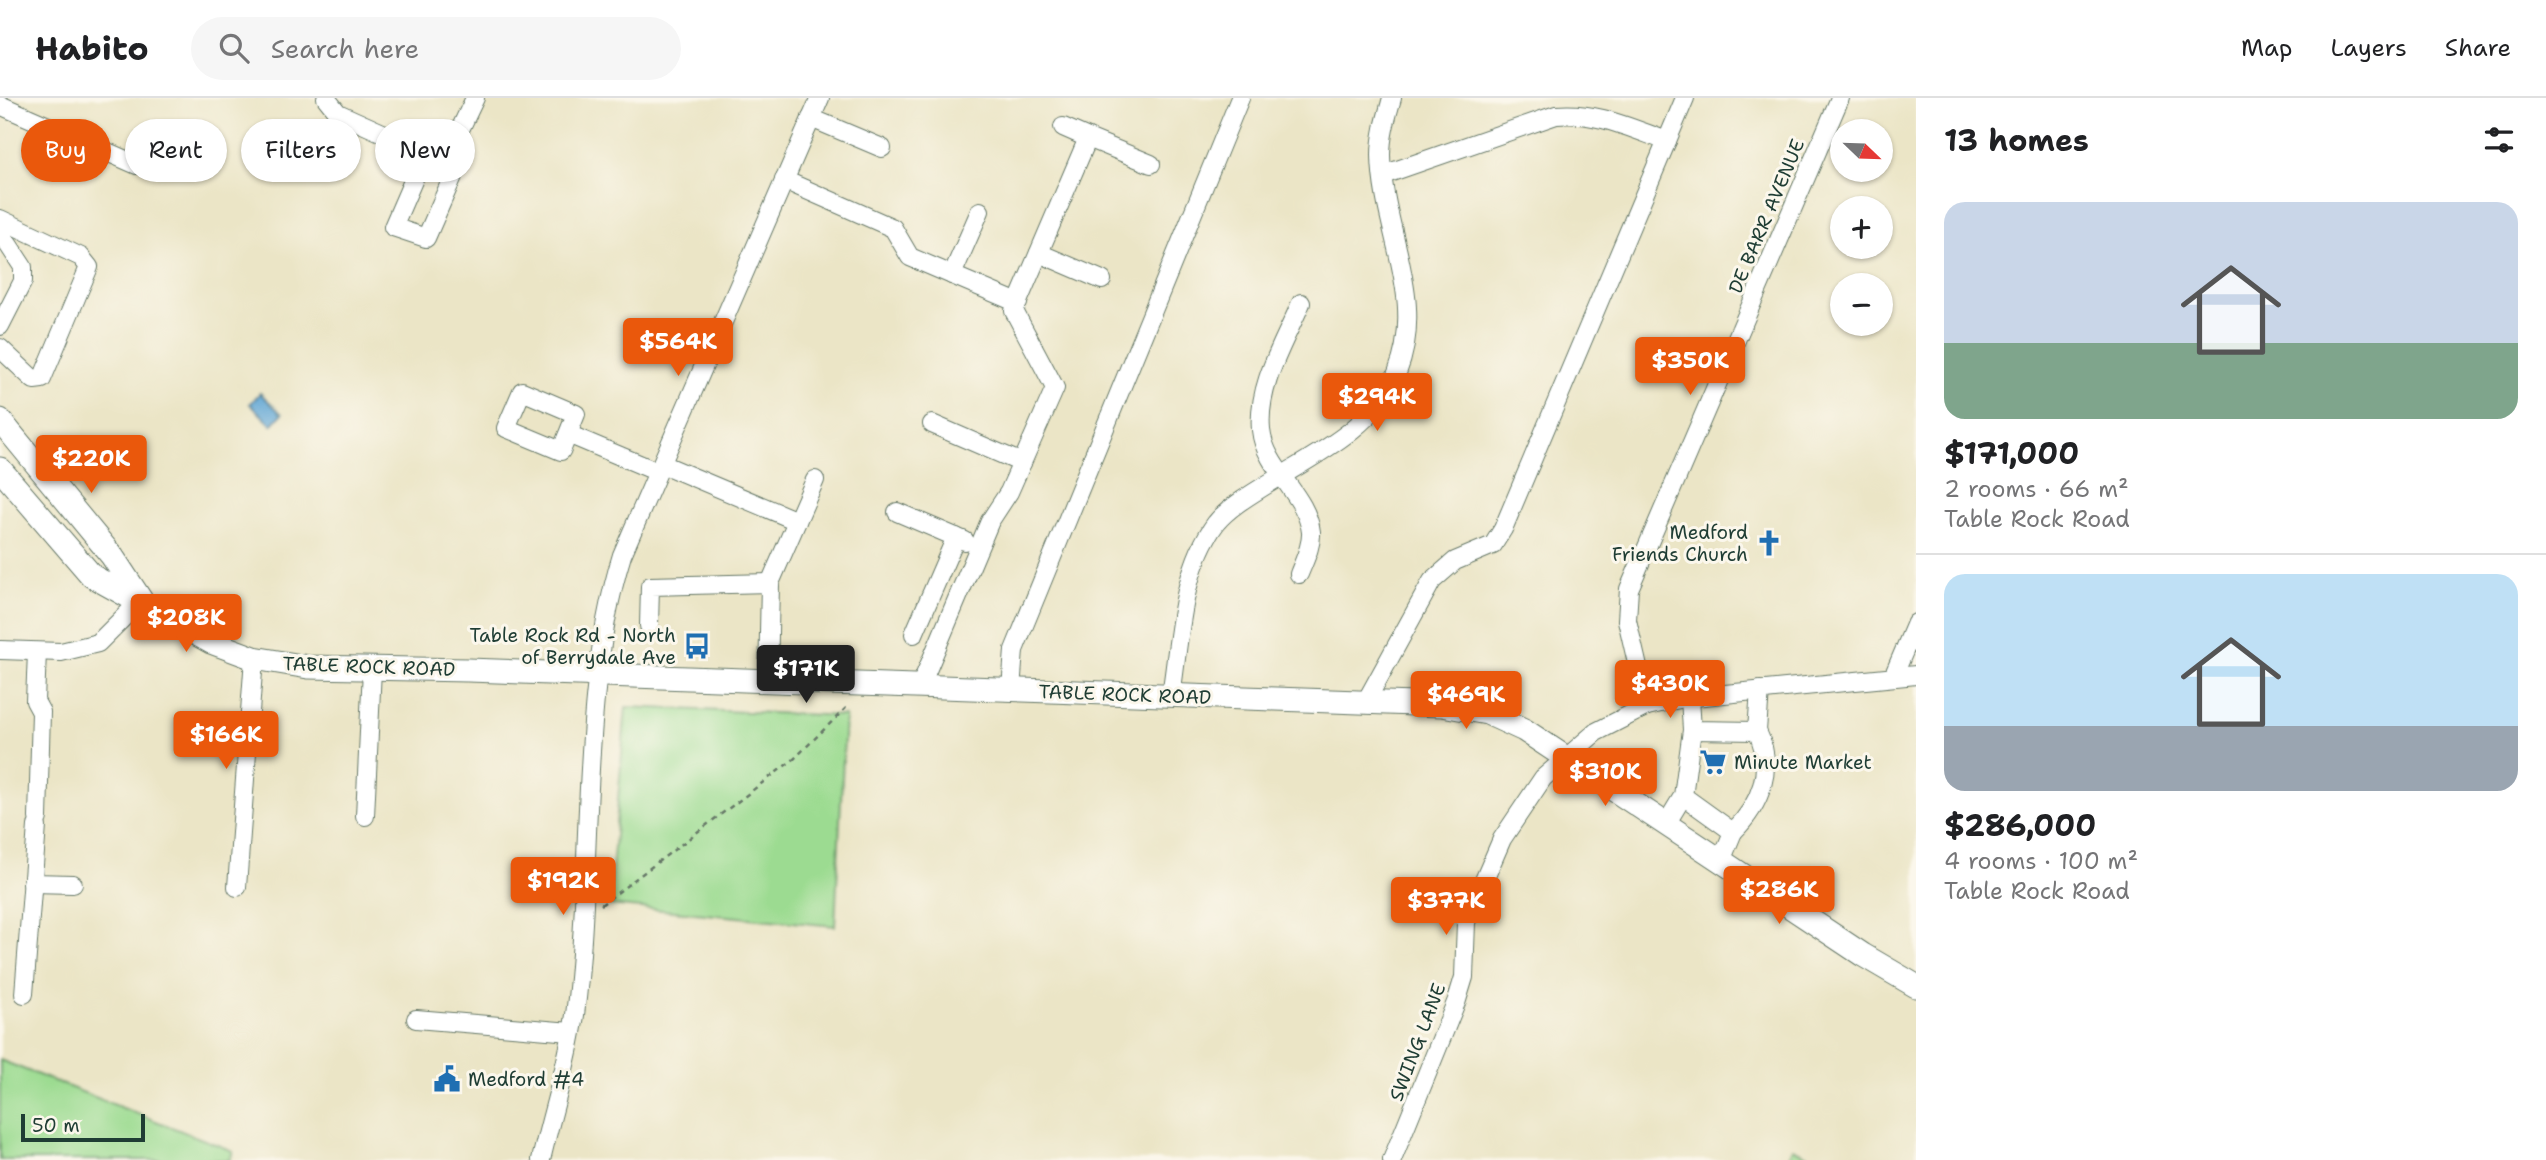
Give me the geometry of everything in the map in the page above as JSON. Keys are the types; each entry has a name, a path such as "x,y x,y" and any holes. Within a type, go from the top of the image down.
{"main road":[{"path":"0,420 112,556 141,600"},
{"name":"TABLE ROCK ROAD","path":"0,469 92,576 141,600 195,634 254,657 307,667 1442,705 1487,713 1524,730 1568,757 1721,861 1916,986"}],"street":[{"path":"326,98 338,113 375,130"},
{"path":"465,119 475,98"},
{"path":"541,1160 571,1032 582,919 599,676 615,579 660,468 820,98"},
{"path":"1011,690 1014,650 1240,98"},
{"path":"1171,695 1187,592 1197,556 1217,522 1250,494 1354,429 1379,403 1397,374 1408,332 1408,296 1383,175 1381,153 1384,124 1392,98"},
{"path":"1365,702 1432,581 1455,561 1493,545 1503,529 1685,98"},
{"name":"DE BARR AVENUE","path":"1647,706 1626,620 1629,589 1840,98"},
{"path":"0,105 125,160"},
{"path":"1383,175 1556,115 1575,113 1600,117 1667,141"},
{"path":"811,118 882,148"},
{"path":"1063,127 1151,164"},
{"path":"920,687 979,547 1022,463 1055,388 1014,311 1088,138"},
{"path":"784,180 893,228 910,257 1018,303"},
{"path":"412,182 393,227 426,238 450,182"},
{"path":"952,275 980,211"},
{"path":"0,219 81,257 89,267 42,379 34,380 0,348"},
{"path":"0,232 23,267 23,281 3,323"},
{"path":"0,253 11,266 13,277 3,305 3,323"},
{"path":"1039,253 1102,280"},
{"path":"1299,574 1308,553 1311,532 1301,508 1269,455 1262,433 1260,408 1267,380 1301,303"},
{"path":"932,424 1022,463"},
{"path":"568,434 797,521"},
{"path":"768,682 770,583 815,480"},
{"path":"897,512 979,547"},
{"path":"914,634 956,537"},
{"path":"649,626 650,586 770,583"},
{"path":"934,588 957,598"},
{"path":"0,650 76,650 98,643 141,600"},
{"path":"1893,677 1916,623"},
{"path":"24,994 37,822 41,712 35,701 37,652"},
{"path":"237,887 254,657"},
{"path":"365,816 372,669"},
{"name":"SWING LANE","path":"1392,1160 1457,1000 1464,977 1466,922 1480,886 1502,839 1543,778 1596,732 1647,706 1690,698 1916,675"},
{"path":"1721,861 1733,832 1750,816 1764,782 1766,749 1757,731 1760,690"},
{"path":"1666,824 1683,796 1692,730 1690,698"},
{"path":"1692,730 1757,731"},
{"path":"1683,796 1733,832"},
{"path":"32,883 73,884"},
{"path":"416,1018 571,1032"}],"path":[{"path":"582,919 794,759 869,685"}],"green space":[{"path":"626,707 845,716 835,926 609,905"},
{"path":"0,1060 233,1151 230,1160 0,1160"},
{"path":"1792,1148 1819,1160 1787,1160"}],"water":[{"path":"260,393 282,414 272,425 250,404"}],"place":[{"name":"Medford Friends Church","path":"1769,543"},
{"name":"Table Rock Rd - North of Berrydale Ave","path":"697,646"},
{"name":"Minute Market","path":"1713,762"},
{"name":"Medford #4","path":"447,1079"}]}
